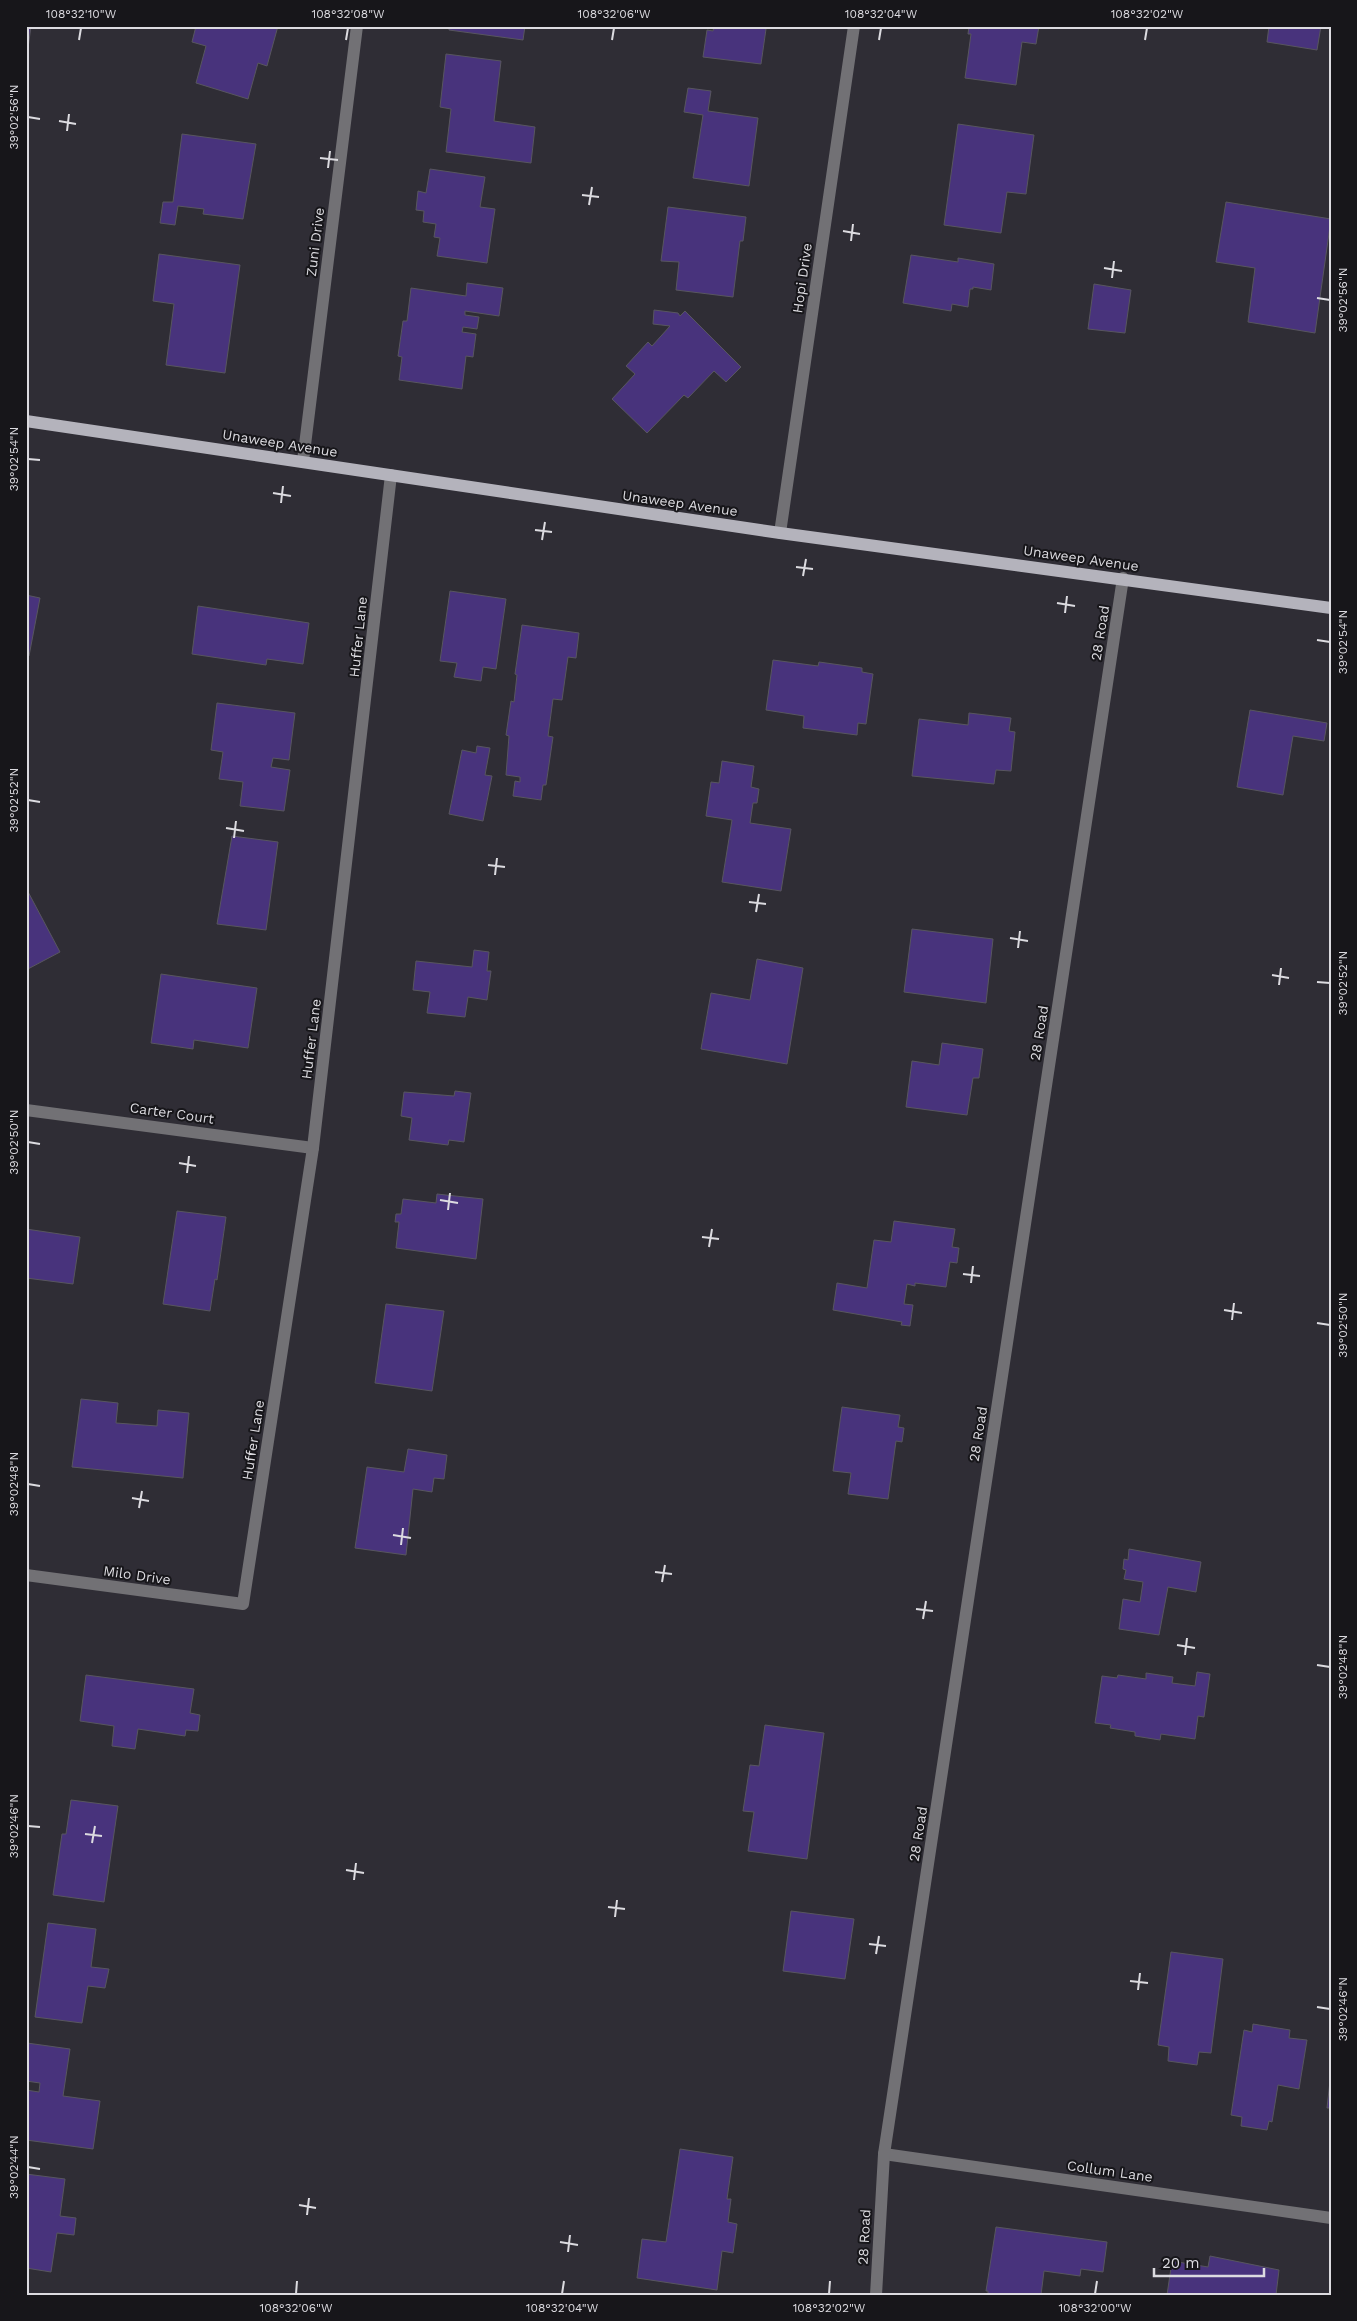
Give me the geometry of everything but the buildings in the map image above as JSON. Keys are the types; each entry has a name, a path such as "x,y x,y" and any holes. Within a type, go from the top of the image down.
{"main road":[{"name":"Unaweep Avenue","path":"26,421 780,533 1123,578 1331,608"}],"street":[{"name":"Zuni Drive","path":"303,461 357,26"},
{"name":"Hopi Drive","path":"780,533 854,26"},
{"name":"Huffer Lane","path":"243,1604 313,1148 391,475"},
{"name":"28 Road","path":"876,2295 884,2154 1123,578"},
{"name":"Carter Court","path":"26,1110 313,1148"},
{"name":"Milo Drive","path":"26,1575 243,1604"},
{"name":"Collum Lane","path":"884,2154 1331,2218"}]}
